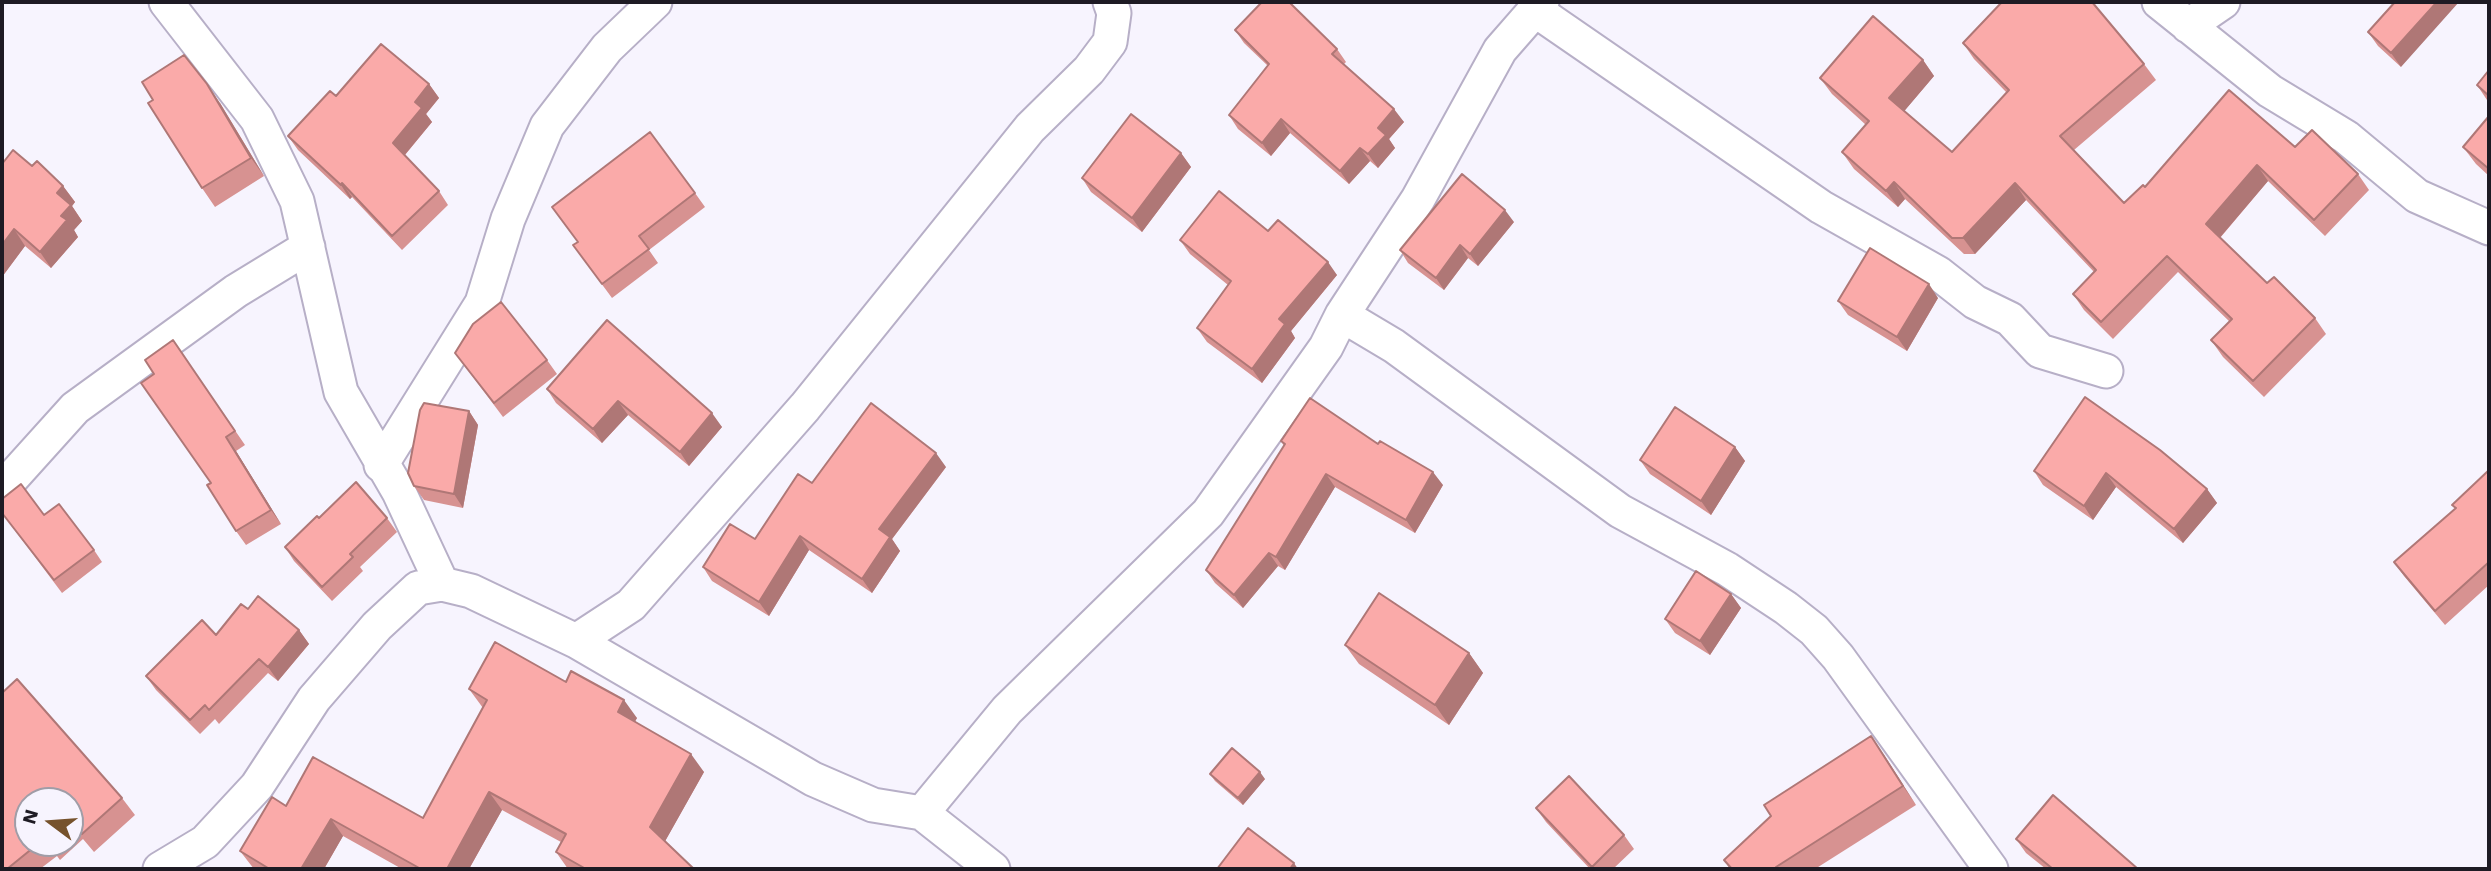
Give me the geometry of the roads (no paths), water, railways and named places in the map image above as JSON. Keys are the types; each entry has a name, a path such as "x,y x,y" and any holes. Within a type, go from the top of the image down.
{"street":[{"path":"381,465 482,303 508,219 547,126 607,48 655,2"},
{"path":"576,641 631,605 805,407 1030,128 1089,70 1111,42 1114,13 1110,2"},
{"path":"2159,2 2270,91 2346,137 2417,196 2489,228"},
{"path":"2188,26 2223,2"},
{"path":"922,813 1007,710 1208,513 1325,347 1342,315 1418,199 1500,50 1538,6 1821,207 1938,273 1975,302 2010,319 2040,351 2106,371"},
{"path":"185,9 257,119 297,201 341,391 381,465 399,492 442,584"},
{"path":"2,489 75,408 236,291 308,247"},
{"path":"1342,315 1415,360 1620,511 1727,569 1814,631 1839,657 1991,869"},
{"path":"160,869 205,842 257,786 314,699 377,626 418,588 442,584 471,591 576,641 813,779 873,805 922,813 993,869"}]}
